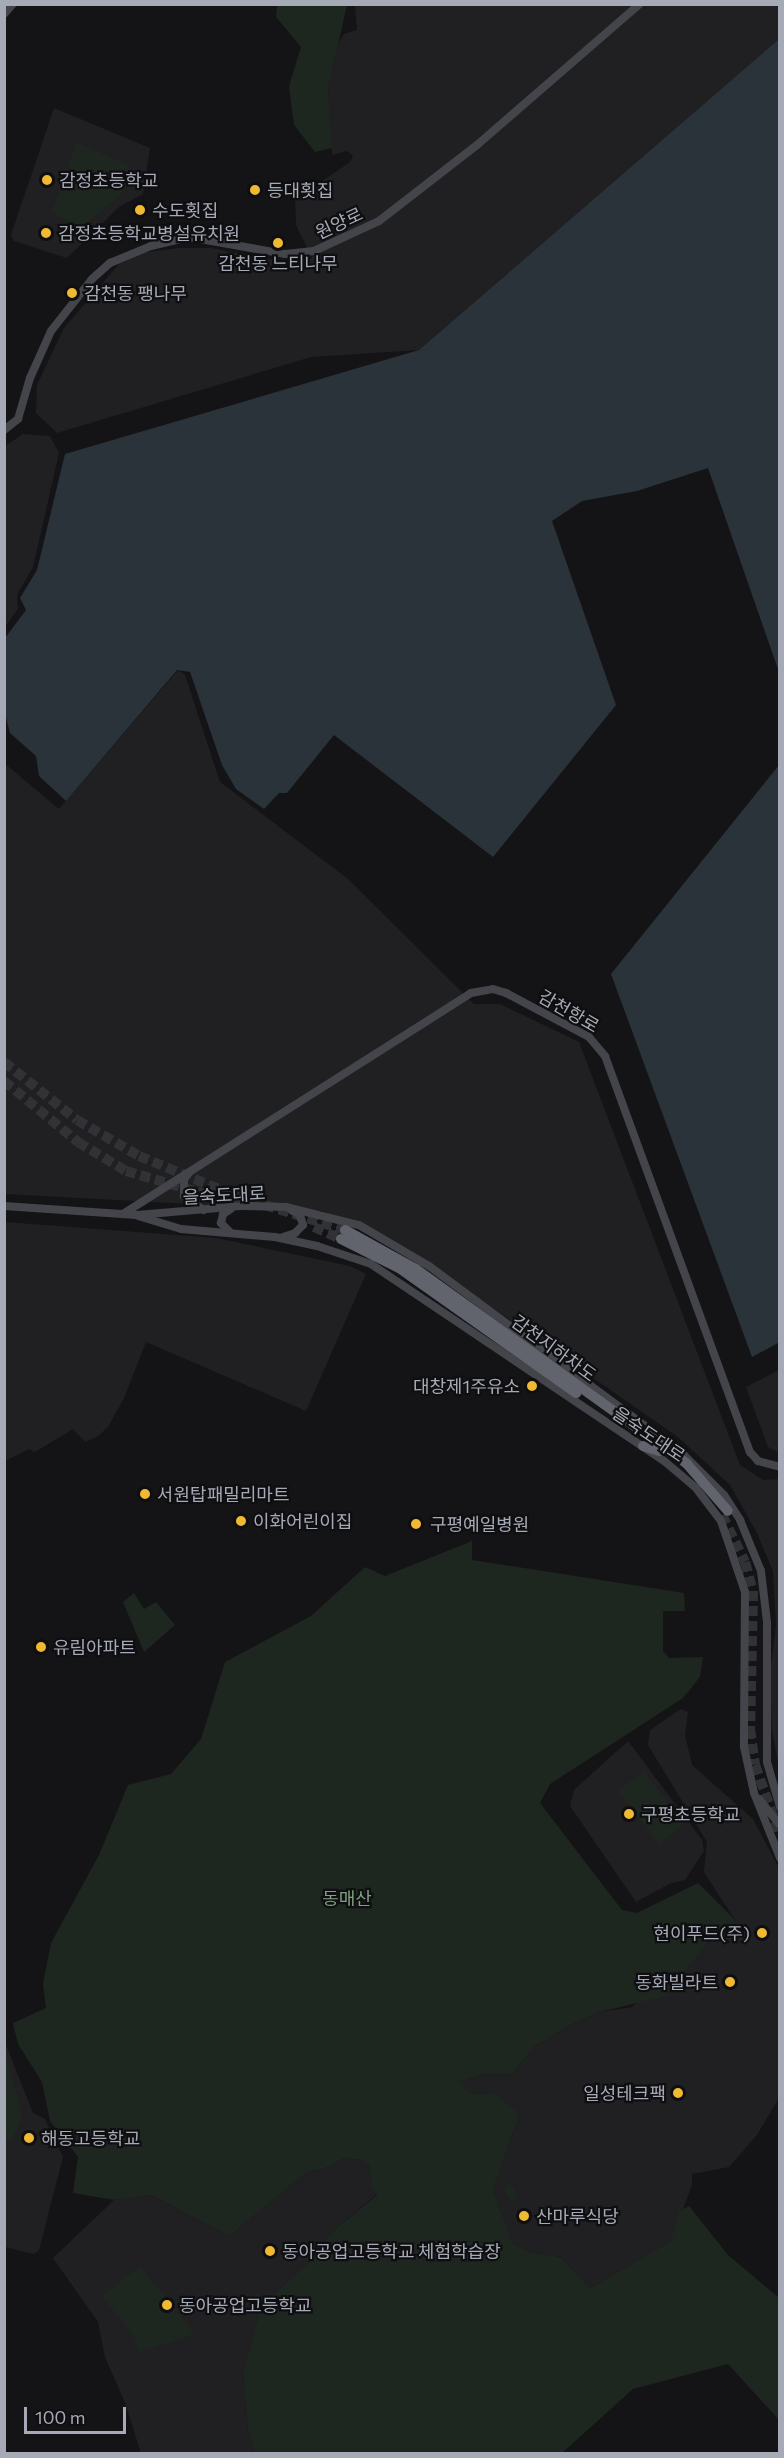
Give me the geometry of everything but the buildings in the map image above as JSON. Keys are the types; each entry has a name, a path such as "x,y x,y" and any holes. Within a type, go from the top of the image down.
{"highway":[{"name":"감천지하차도","path":"343,1234 416,1269 706,1482 725,1513"},
{"path":"643,1446 671,1445"}],"main road":[{"path":"4,14 13,4"},
{"name":"원양로","path":"4,430 18,419 30,378 51,331 92,279 110,263 151,246 189,237 285,254 314,251 379,221 477,145 640,4"},
{"name":"감천항로","path":"123,1214 471,993 493,989 506,993 588,1036 605,1056 750,1452 758,1461 780,1467"},
{"path":"194,1168 184,1179 184,1196 203,1210"},
{"name":"을숙도대로","path":"4,1206 137,1215 241,1206 274,1206 333,1216 399,1246 671,1445 724,1495 740,1520 761,1572 767,1622 767,1762 780,1807"},
{"path":"239,1234 227,1231 221,1218 227,1211 241,1206"},
{"path":"274,1206 296,1212 303,1221 295,1233 275,1237"},
{"name":"을숙도대로","path":"137,1215 181,1229 275,1237 317,1246 371,1264 643,1446 684,1476 709,1503 738,1563 747,1607 742,1702 744,1747 754,1793 780,1858"},
{"path":"754,1793 780,1825"}],"shaded area":[{"path":"355,5 779,5 779,39 419,350 311,357 57,433 36,413 37,385 64,328 119,264 146,252 179,248 211,248 296,264 312,258 296,225 295,191 308,191 350,162 353,156 347,151 332,155 328,89 338,44 344,34 357,30"},
{"path":"779,39 779,672 708,468 637,491 582,501 552,521 616,705 493,857 334,735 287,793 279,793 264,809 236,789 222,765 190,672 177,670 66,801 39,776 36,756 10,733 5,714 5,638 26,610 20,598 37,570 65,454 419,350"},
{"path":"54,108 150,148 143,194 119,207 67,258 14,241 11,235"},
{"path":"23,434 50,436 59,453 33,567 17,595 18,609 5,627 5,446"},
{"path":"178,670 185,675 220,782 348,879 474,1004 500,1004 579,1042 740,1465 763,1480 779,1479 779,1769 772,1730 770,1674 776,1625 773,1571 757,1533 730,1485 678,1437 409,1250 322,1211 5,1194 4,763 59,809"},
{"path":"779,765 780,1342 752,1357 611,974"},
{"path":"5,1222 216,1238 350,1266 366,1274 306,1411 146,1342 124,1398 108,1427 97,1437 85,1442 73,1429 35,1452 29,1449 5,1461"},
{"path":"779,1370 780,1452 778,1452 768,1447 746,1387"},
{"path":"681,1709 688,1712 685,1735 692,1765 753,1819 779,1868 779,2098 757,2135 729,2167 692,2174 692,2185 671,2241 590,2288 561,2257 529,2252 513,2244 493,2189 520,2114 496,2093 472,2094 458,2082 487,2073 513,2073 534,2047 568,2026 600,2012 632,2007 735,1920 704,1872 707,1842 648,1745 650,1730"},
{"name":"구평초등학교","path":"628,1741 702,1840 704,1851 685,1880 671,1883 636,1902 570,1806 574,1790"},
{"name":"해동고등학교","path":"4,2040 33,2113 45,2119 63,2157 39,2250 34,2254 5,2247"},
{"path":"343,2158 363,2160 370,2167 371,2187 377,2194 333,2231 307,2264 261,2306 243,2372 248,2430 255,2453 141,2453 124,2400 105,2357 98,2322 53,2258 114,2200 151,2195 229,2236 306,2173 332,2166"}],"green space":[{"path":"277,5 347,5 328,89 332,148 315,152 294,125 289,86 301,47 276,17"},
{"path":"77,142 128,165 131,174 121,194 81,228 52,212"},
{"name":"동매산","path":"472,1541 472,1560 684,1593 685,1611 663,1611 663,1651 669,1658 703,1657 700,1677 683,1698 550,1784 540,1803 622,1910 637,1913 698,1883 735,1920 706,1944 665,1996 600,2012 568,2026 534,2047 513,2073 487,2073 459,2082 472,2094 496,2093 520,2114 493,2189 513,2244 529,2252 561,2257 590,2288 671,2241 679,2211 689,2206 728,2255 779,2298 779,2420 728,2364 633,2389 562,2453 255,2453 248,2430 243,2372 261,2306 307,2264 333,2231 377,2195 371,2187 370,2167 363,2160 343,2158 332,2166 306,2173 229,2236 151,2195 114,2200 73,2193 78,2157 50,2121 42,2082 18,2044 13,2023 46,2008 43,1984 51,1943 99,1855 128,1785 171,1774 201,1739 225,1662 311,1616 365,1567 385,1576"},
{"path":"134,1593 144,1609 156,1602 175,1625 144,1652 123,1602"},
{"path":"644,1771 684,1824 659,1844 618,1791"},
{"path":"5,2049 22,2118 12,2139 5,2139"},
{"path":"509,2181 518,2197 512,2201 504,2190"},
{"path":"140,2266 190,2327 193,2335 139,2352 134,2336 102,2296"}],"tunnel":[{"path":"4,1062 77,1120 139,1156 236,1196 345,1230"},
{"path":"4,1081 78,1142 126,1171 242,1205"},
{"path":"314,1227 341,1239"},
{"path":"722,1515 745,1562 753,1591 750,1729 755,1765 780,1835"}],"place":[{"name":"감정초등학교","path":"47,180"},
{"name":"등대횟집","path":"255,190"},
{"name":"수도횟집","path":"140,210"},
{"name":"감정초등학교병설유치원","path":"46,233"},
{"name":"감천동 느티나무","path":"278,243"},
{"name":"감천동 팽나무","path":"72,293"},
{"name":"대창제1주유소","path":"532,1386"},
{"name":"서원탑패밀리마트","path":"145,1494"},
{"name":"이화어린이집","path":"241,1521"},
{"name":"구평예일병원","path":"416,1524"},
{"name":"유림아파트","path":"41,1647"},
{"name":"구평초등학교","path":"629,1814"},
{"name":"현이푸드(주)","path":"762,1933"},
{"name":"동화빌라트","path":"730,1982"},
{"name":"일성테크팩","path":"678,2093"},
{"name":"해동고등학교","path":"29,2138"},
{"name":"산마루식당","path":"524,2216"},
{"name":"동아공업고등학교 체험학습장","path":"270,2251"},
{"name":"동아공업고등학교","path":"167,2305"}]}
